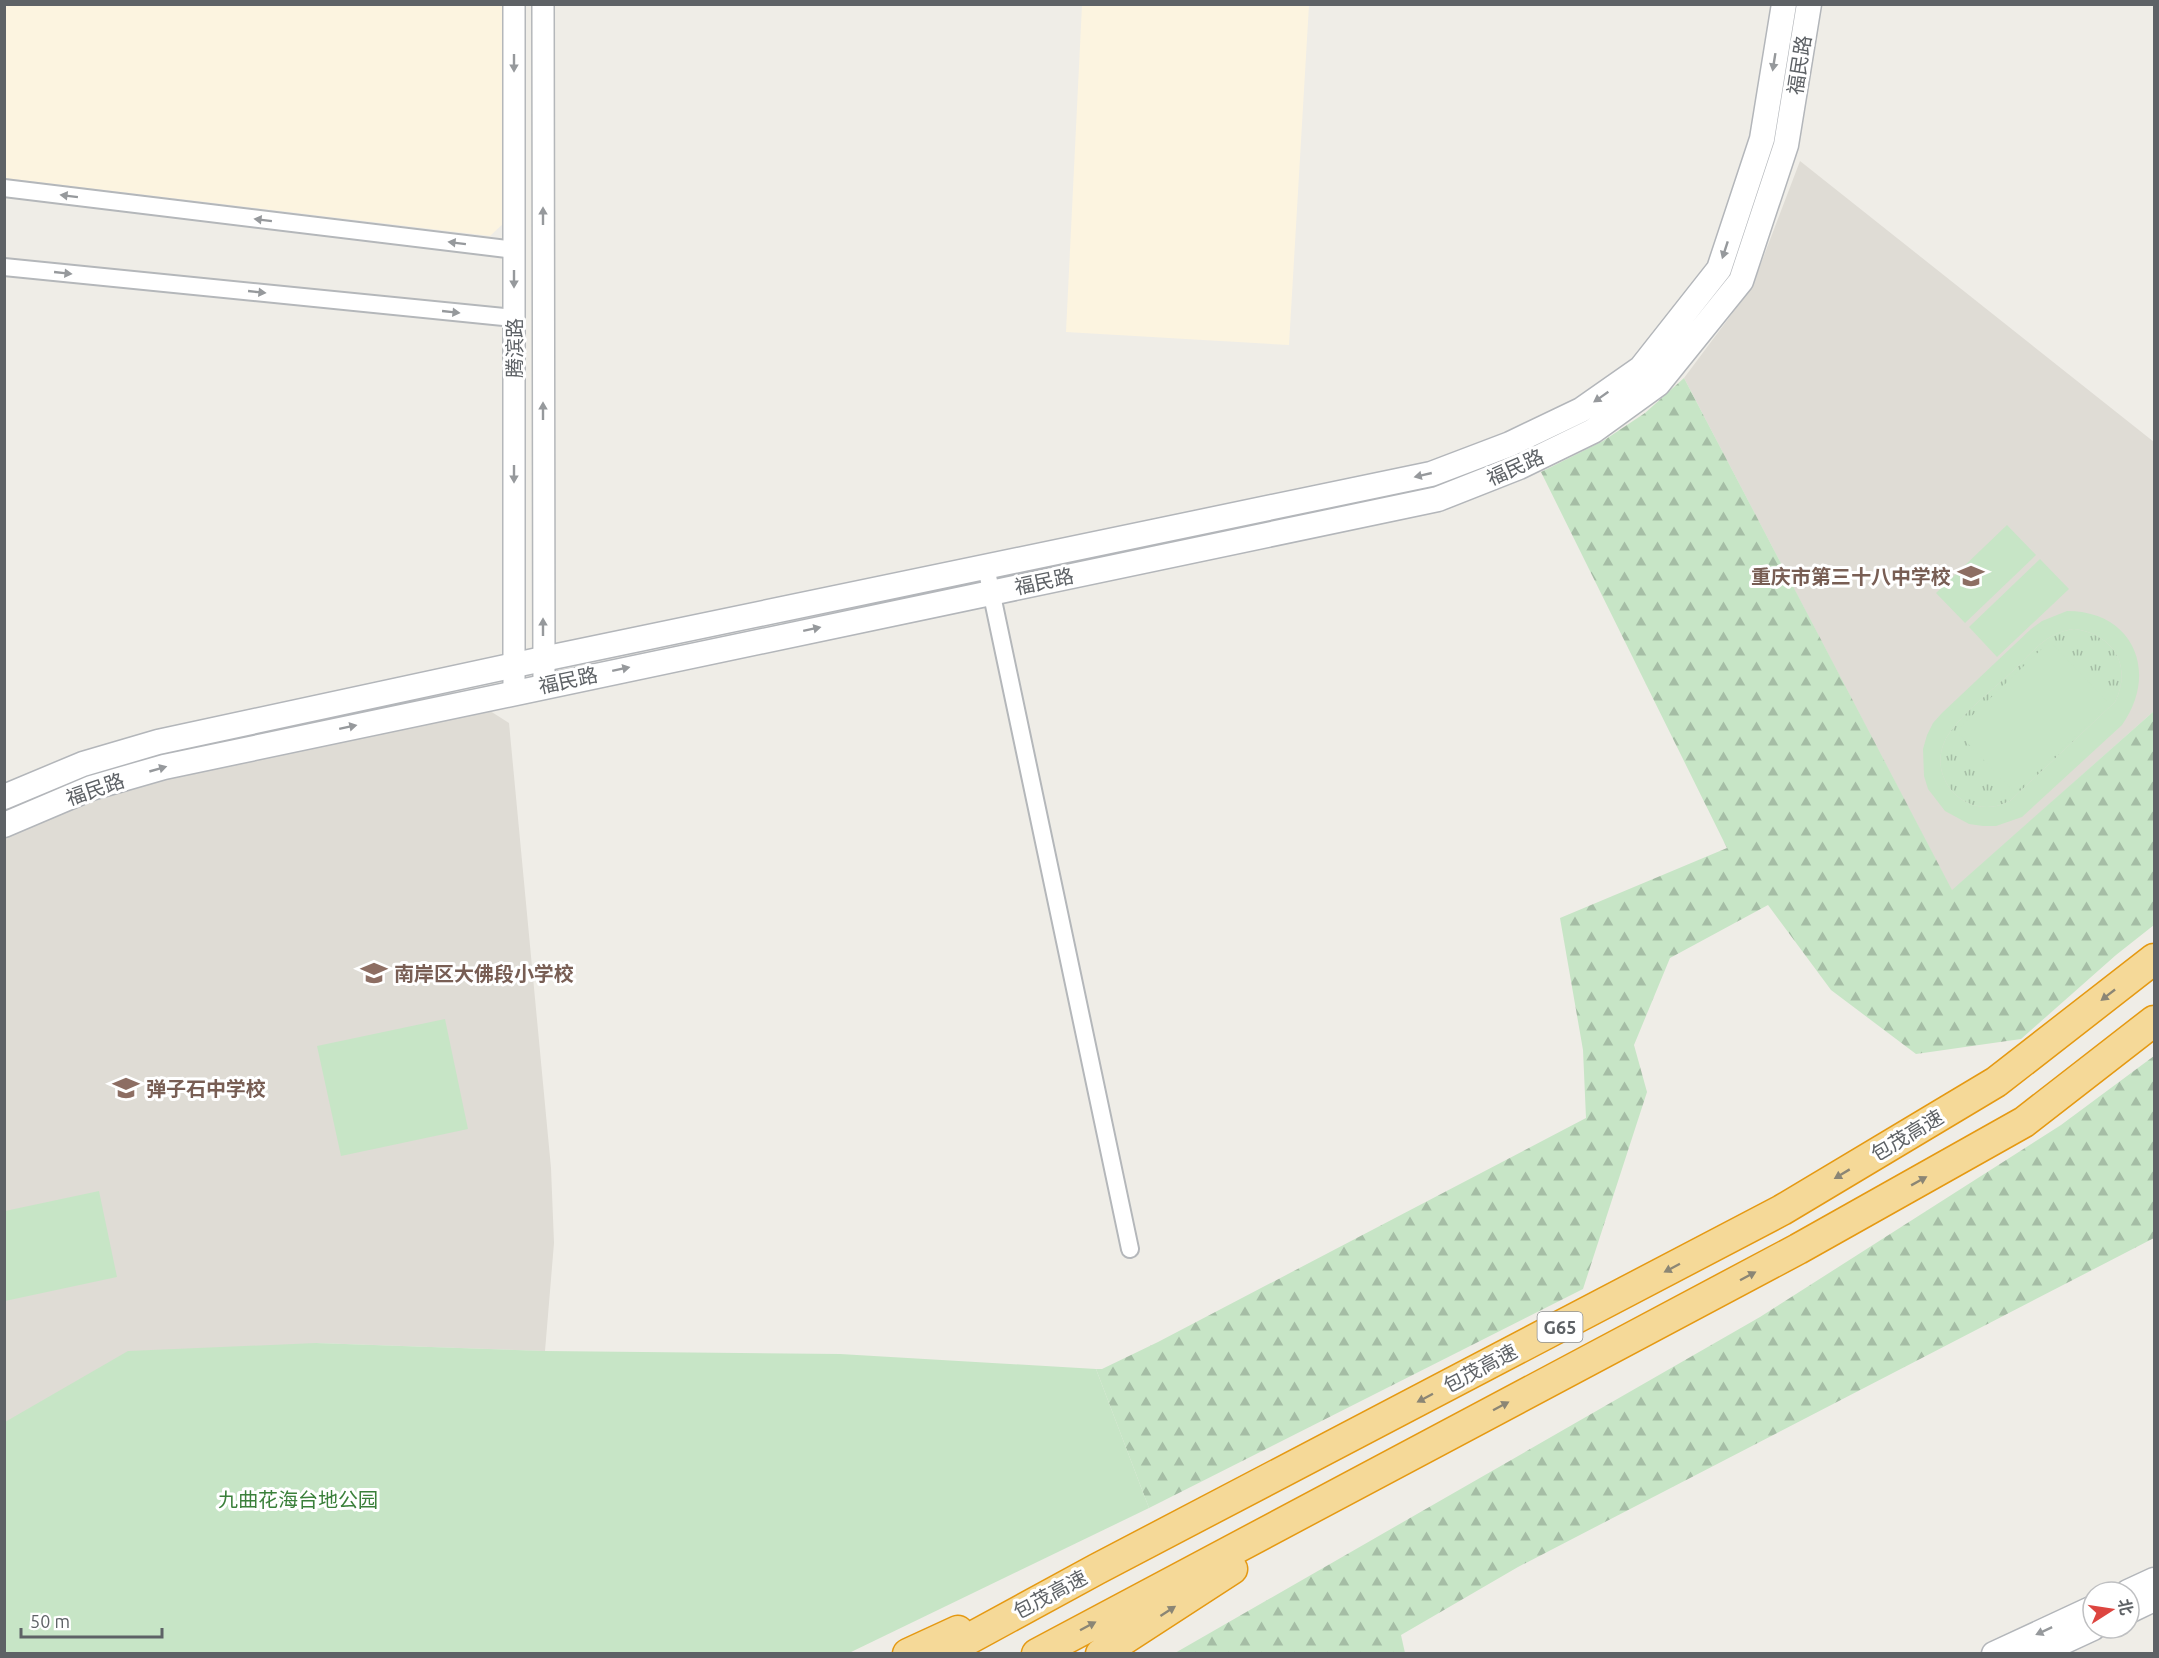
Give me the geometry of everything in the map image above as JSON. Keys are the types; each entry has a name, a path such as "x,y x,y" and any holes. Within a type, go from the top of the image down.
{"highway":[{"name":"包茂高速","path":"941,1653 1782,1210 1996,1082 2154,959"},
{"name":"G65","path":"1036,1653 1798,1249 2024,1122 2154,1021"},
{"path":"1101,1653 1410,1454"},
{"path":"908,1653 1097,1569"}],"main road":[{"name":"福民路","path":"4,797 83,764 158,742 1431,474 1510,444 1581,410 1641,368 1719,269 1762,139 1784,4"},
{"name":"福民路","path":"4,825 92,789 164,767 544,685 1438,499 1519,467 1593,431 1658,384 1741,281 1786,145 1809,4"},
{"path":"1994,1653 2081,1613"},
{"path":"2037,1653 2081,1633"}],"street":[{"name":"腾滨路","path":"514,4 514,692"},
{"name":"腾滨路","path":"543,4 544,685"},
{"path":"4,188 515,250"},
{"path":"4,267 514,318"},
{"path":"986,567 1130,1249"}],"shaded area":[{"path":"5,5 504,5 506,221 490,236 5,178"},
{"path":"1082,5 1309,5 1289,345 1066,332"},
{"name":"重庆市第三十八中学校","path":"1800,161 2154,442 2154,711 1952,891 1684,378 1752,287"},
{"path":"487,709 509,723 551,1168 554,1243 545,1351 316,1343 5,1422 5,834 99,795 163,777"}],"green space":[{"path":"1684,378 1952,890 2154,711 2154,925 2116,955 2021,1039 1916,1054 1831,990 1768,905 1670,958 1634,1045 1647,1092 1583,1289 1149,1508 1096,1369 1102,1369 1158,1342 1586,1118 1583,1050 1560,918 1727,848 1541,472 1603,441 1645,413"},
{"path":"2007,525 2036,555 1965,623 1936,593"},
{"path":"2040,559 2069,589 1997,657 1969,627"},
{"path":"2067,611 2090,614 2109,622 2124,633 2134,648 2139,666 2138,685 2133,705 2122,725 2022,817 1996,826 1969,824 1945,811 1928,789 1924,776 1923,749 1927,735 1933,723 1942,713 2042,621","holes":["2071,629 2088,632 2109,645 2120,664 2122,676 2115,702 2010,801 1988,807 1965,802 1949,787 1941,766 1944,743 1956,724 2047,639"]},
{"path":"2074,629 2099,637 2116,654 2122,676 2115,702 2010,801 1988,807 1965,802 1949,787 1941,766 1941,754 1949,734 1965,715 2042,643 2057,633"},
{"path":"2050,641 2109,704 2015,793 1956,731"},
{"path":"445,1019 468,1129 341,1156 317,1046"},
{"path":"2154,1056 2154,1238 1518,1567 1401,1635 1405,1653 1175,1653 1760,1317 2061,1125"},
{"path":"99,1191 117,1277 5,1301 5,1211"},
{"name":"九曲花海台地公园","path":"316,1343 545,1351 840,1354 1096,1369 1149,1508 849,1653 5,1653 5,1422 128,1351"}],"place":[{"name":"重庆市第三十八中学校","path":"1971,576"},
{"name":"南岸区大佛段小学校","path":"374,973"},
{"name":"弹子石中学校","path":"126,1088"}]}
